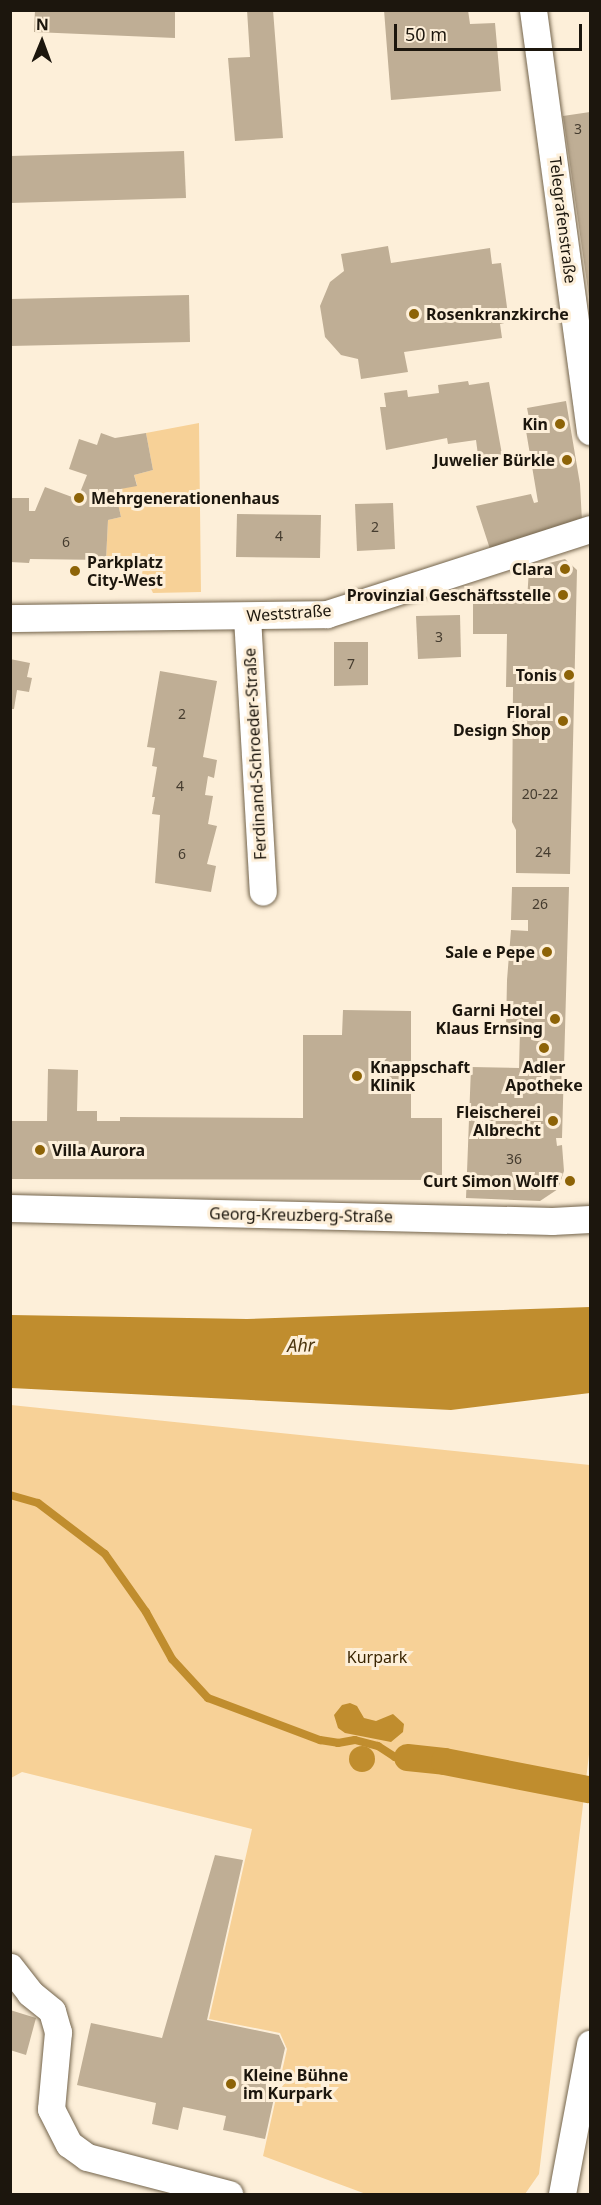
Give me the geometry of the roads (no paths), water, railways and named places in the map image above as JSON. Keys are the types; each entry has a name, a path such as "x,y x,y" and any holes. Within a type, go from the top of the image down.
{"street":[{"name":"Telegrafenstraße","path":"533,10 591,430"},
{"name":"Weststraße","path":"10,618 247,617 327,614 591,529"},
{"name":"Ferdinand-Schroeder-Straße","path":"247,617 263,892"},
{"name":"Georg-Kreuzberg-Straße","path":"10,1208 552,1221 591,1219"},
{"path":"10,1967 30,1993 52,2011 58,2032 51,2109 69,2144 87,2157 229,2194"},
{"path":"562,2194 591,2044"},
{"path":"572,2133 591,2111"}],"water":[{"name":"Ahr","path":"590,1307 590,1393 451,1410 11,1388 11,1315 247,1319"},
{"path":"350,1703 357,1706 364,1718 376,1721 393,1714 404,1724 403,1732 391,1742 345,1733 338,1728 334,1715 342,1705"},
{"path":"362,1746 371,1750 375,1759 371,1768 362,1772 353,1768 349,1759 353,1750"}],"waterway":[{"path":"10,1495 38,1503 105,1554 146,1612 172,1659 208,1698 320,1740 338,1743 355,1740 378,1746 395,1757 407,1757"},
{"path":"407,1757 444,1761 587,1789"}],"place":[{"name":"Rosenkranzkirche","path":"414,314"},
{"name":"Kin","path":"560,424"},
{"name":"Juwelier Bürkle","path":"567,460"},
{"name":"Mehrgenerationenhaus","path":"79,498"},
{"name":"Clara","path":"565,569"},
{"name":"Parkplatz City-West","path":"75,571"},
{"name":"Provinzial Geschäftsstelle","path":"563,595"},
{"name":"Tonis","path":"569,675"},
{"name":"Floral Design Shop","path":"563,721"},
{"name":"Sale e Pepe","path":"547,952"},
{"name":"Garni Hotel Klaus Ernsing","path":"555,1019"},
{"name":"Adler Apotheke","path":"544,1048"},
{"name":"Knappschaft Klinik","path":"357,1076"},
{"name":"Fleischerei Albrecht","path":"553,1121"},
{"name":"Villa Aurora","path":"40,1150"},
{"name":"Curt Simon Wolff","path":"570,1181"},
{"name":"Kleine Bühne im Kurpark","path":"231,2084"}],"park label":[{"name":"Kurpark","path":"377,1657"}]}
